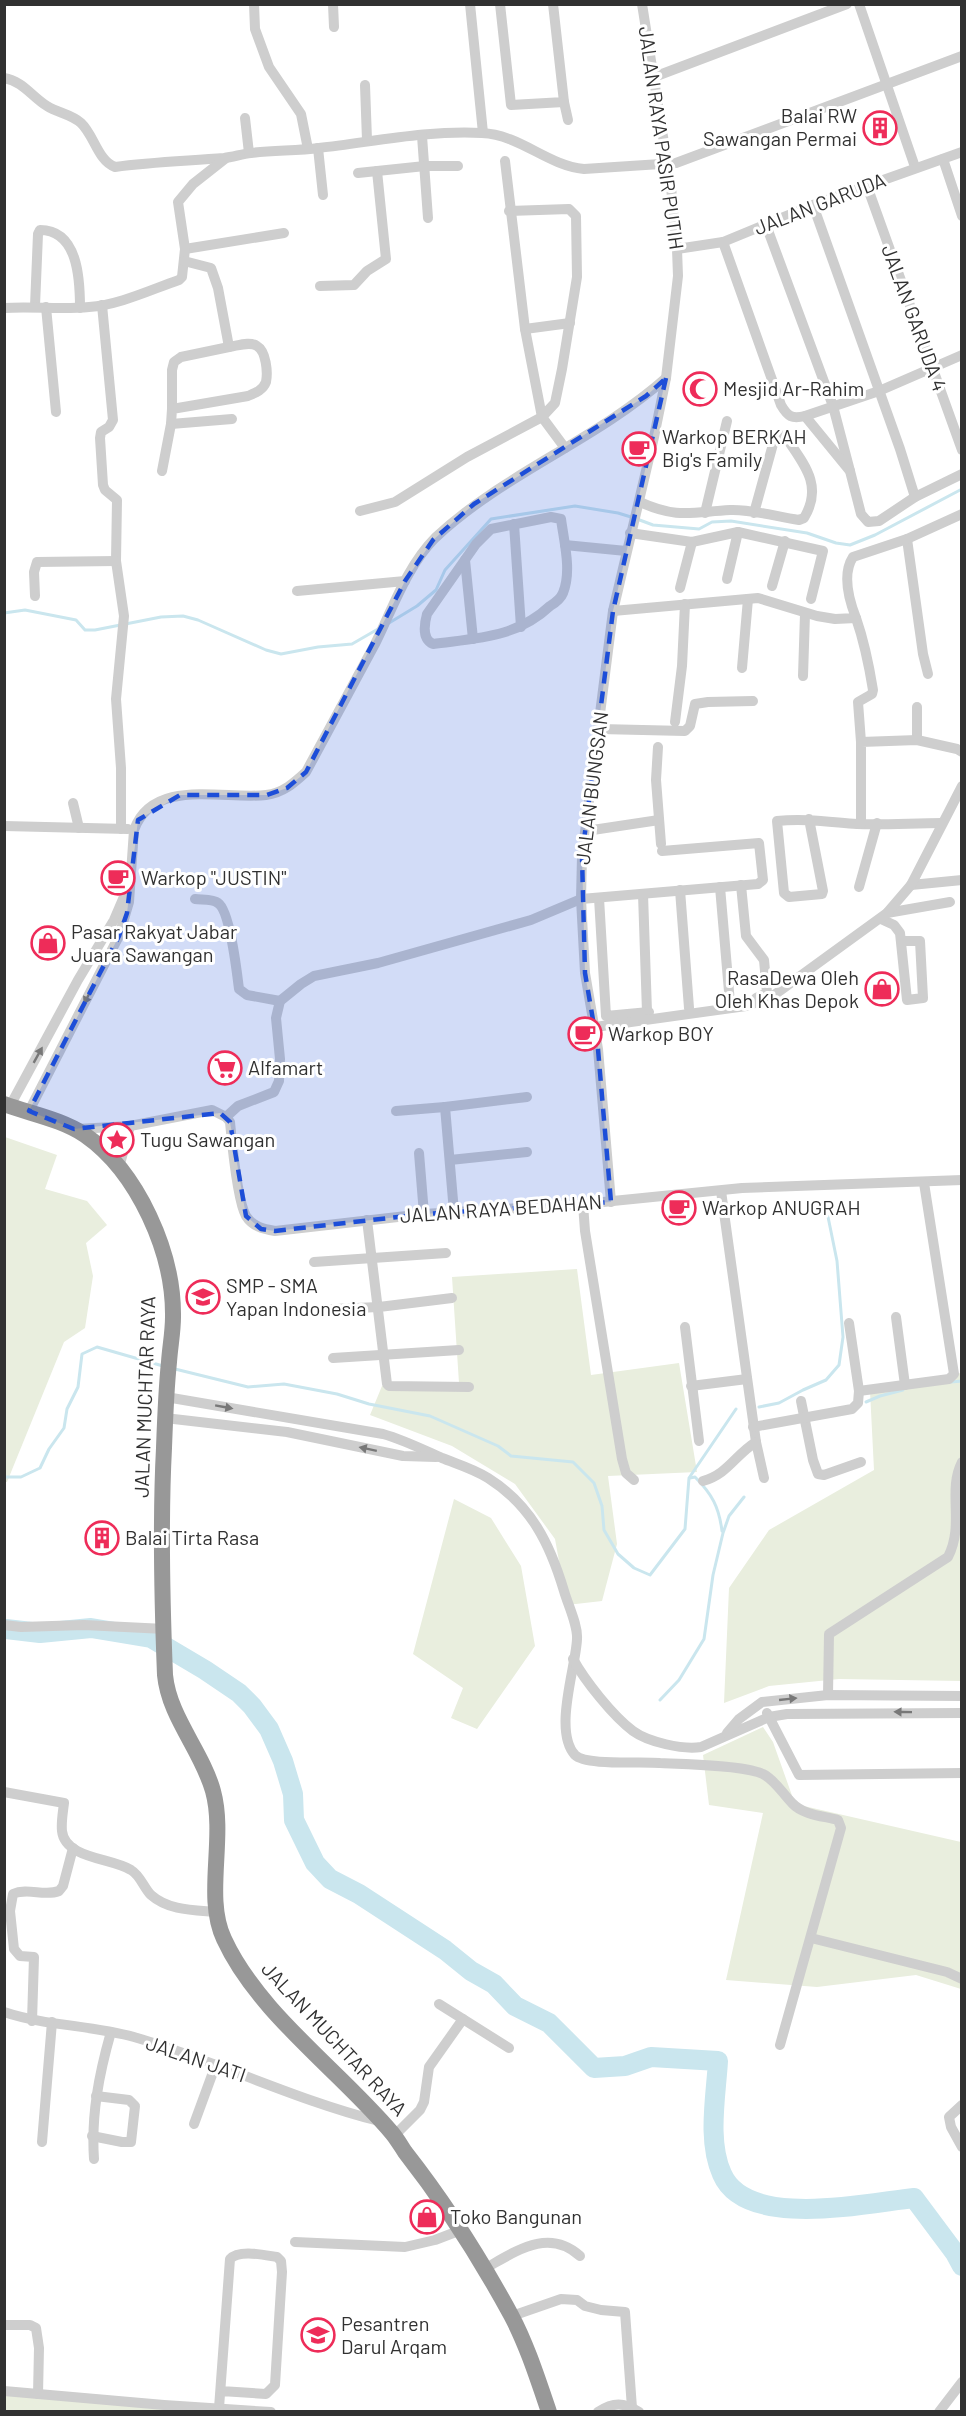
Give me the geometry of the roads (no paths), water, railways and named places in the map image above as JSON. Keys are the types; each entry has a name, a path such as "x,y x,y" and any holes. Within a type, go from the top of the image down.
{"highway":[{"name":"JALAN MUCHTAR RAYA","path":"7,1105 29,1111 86,1136 119,1168 150,1216 163,1254 173,1316 165,1418 161,1546 166,1685 169,1696 205,1769 216,1805 217,1912 227,1946 260,1994 382,2122 432,2186 512,2316 549,2412"}],"street":[{"path":"254,4 255,28 269,67 301,114 313,149 323,195"},
{"path":"333,4 334,27"},
{"path":"470,4 483,133"},
{"path":"500,4 511,105 564,102"},
{"path":"553,4 568,120"},
{"name":"JALAN RAYA PASIR PUTIH","path":"642,4 667,165 677,249 678,276 666,378"},
{"path":"654,76 847,4"},
{"path":"859,4 915,168"},
{"path":"4,78 20,83 50,108 68,114 81,123 94,139 105,162 111,166 313,149 367,140 483,133 508,137 570,167 584,169 675,164 962,56"},
{"path":"365,85 367,140"},
{"path":"245,118 249,153"},
{"path":"422,136 428,218"},
{"name":"JALAN GARUDA","path":"677,249 723,242 813,205 962,152"},
{"path":"4,308 41,306 80,308 102,305 179,280 185,249 178,202 193,184 226,157"},
{"path":"943,159 962,216"},
{"path":"505,161 509,211 525,329 542,417 565,448"},
{"path":"358,173 458,165"},
{"path":"320,286 354,285 367,271 386,259 377,171"},
{"name":"JALAN GARUDA 4","path":"867,186 962,450"},
{"path":"813,205 915,497"},
{"path":"360,511 394,502 467,457 542,417 555,403 577,277 576,216 569,209 509,211"},
{"path":"766,225 833,406 861,514 868,522 879,521 915,497 962,474"},
{"path":"56,412 41,306 38,234 40,230 58,234 72,250 79,285 80,308"},
{"path":"185,249 284,233"},
{"path":"723,242 781,405 794,419 879,391 932,366 962,355"},
{"path":"184,261 211,268 218,288 229,347"},
{"path":"102,305 112,420 109,427 101,432 100,438 105,490 117,500 116,561 124,616 116,699 121,768 121,829"},
{"path":"525,329 570,323"},
{"path":"162,471 171,424 174,362 180,357 250,344 257,346 264,355 266,381 259,392 172,409"},
{"path":"29,1111 71,1028 119,922 130,884 134,830 138,820 145,812 164,800 180,795 267,795 287,788 306,772 376,642 405,581 433,540 474,504 646,396 666,378"},
{"name":"JALAN BUNGSAN","path":"611,1202 595,1027 585,973 581,899 582,856 614,611 666,378"},
{"path":"805,416 850,471"},
{"path":"171,424 232,419"},
{"path":"705,513 728,421"},
{"path":"638,507 672,514 731,510 799,520 804,518 807,514 812,480 784,436 776,437 754,513"},
{"path":"861,824 861,742 858,702 872,694 873,690 866,649 850,603 848,567 853,557 907,539 961,516"},
{"path":"552,518 561,519 565,545 567,576 563,595 537,619 496,636 433,644 426,638 427,614 476,544 491,529 552,518"},
{"path":"514,524 521,627"},
{"path":"631,529 692,542 738,532 823,551 811,599"},
{"path":"727,579 738,532"},
{"path":"907,539 923,654 928,674"},
{"path":"680,588 692,542"},
{"path":"772,586 785,542"},
{"path":"565,545 626,551"},
{"path":"465,560 473,639"},
{"path":"35,596 34,572 37,562 116,561"},
{"path":"297,591 405,581"},
{"path":"614,611 758,598 805,614 856,618"},
{"path":"742,668 748,599"},
{"path":"675,722 682,666 685,604"},
{"path":"802,676 805,614"},
{"path":"600,729 685,730 690,726 695,704 753,701"},
{"path":"917,707 917,740"},
{"path":"861,742 917,740 962,752"},
{"path":"74,1129 130,1126 212,1110 226,1117 238,1106 274,1092 279,1081 276,1018 280,1001 314,976 378,963 531,920 581,899 758,884 763,880 759,843 661,847 656,780 658,747"},
{"path":"595,1027 763,1002 793,983 884,916 911,885 962,786"},
{"path":"73,803 79,828"},
{"path":"809,819 823,891 822,894 816,896 789,897 784,893 777,821 809,819 861,824 942,823"},
{"path":"586,831 659,820"},
{"path":"859,888 877,823"},
{"path":"4,826 134,830"},
{"path":"911,885 962,880"},
{"path":"599,898 606,1016 730,1003 763,996 767,993 764,960 746,936 741,885"},
{"path":"720,887 730,1003"},
{"path":"680,890 689,1008"},
{"path":"643,894 647,1012"},
{"path":"195,899 214,901 222,906 233,944 239,989 247,995 280,1001"},
{"path":"884,916 950,902"},
{"path":"884,916 900,933 907,999 923,998 920,942 902,941"},
{"path":"7,1105 56,1020 119,922"},
{"path":"56,1020 71,1028"},
{"path":"396,1111 527,1097"},
{"path":"445,1107 454,1212"},
{"name":"JALAN RAYA BEDAHAN","path":"226,1117 230,1122 231,1142 246,1216 261,1229 275,1231 424,1214 611,1202 815,1184 924,1183 962,1180"},
{"path":"119,1168 130,1126"},
{"path":"450,1160 526,1152"},
{"path":"419,1153 424,1214"},
{"path":"859,1391 949,1379 954,1374 924,1183"},
{"path":"721,1191 753,1427 764,1478"},
{"path":"583,1204 585,1231 623,1468 634,1480"},
{"path":"367,1220 386,1382 389,1386 469,1387"},
{"path":"314,1262 446,1253"},
{"path":"333,1309 379,1307 452,1298"},
{"path":"896,1317 905,1385"},
{"path":"753,1427 852,1409 858,1402 859,1391 849,1323"},
{"path":"685,1327 699,1440"},
{"path":"333,1358 459,1350"},
{"path":"691,1386 747,1379"},
{"path":"167,1390 383,1434 411,1443 486,1476 515,1498 542,1534 554,1557 577,1638 566,1699 568,1738 574,1754 583,1760 595,1762 725,1767 761,1773 777,1785 793,1805 810,1813 838,1820 841,1828 780,2045"},
{"path":"801,1401 814,1468 818,1474 824,1475 861,1462"},
{"path":"165,1418 288,1432 403,1456 439,1456"},
{"path":"703,1481 714,1478 726,1470 756,1442"},
{"path":"828,1695 829,1634 948,1557 955,1544 956,1473 962,1462"},
{"path":"4,1625 21,1627 84,1625 165,1640"},
{"path":"573,1659 581,1675 634,1731 655,1740 689,1749"},
{"path":"723,1738 739,1719 762,1702 828,1695 962,1696"},
{"path":"762,1702 799,1775 962,1773"},
{"path":"659,1763 769,1717 822,1713 962,1713"},
{"path":"4,1792 64,1803 62,1831 64,1839 73,1848 92,1857 130,1869 150,1894 160,1902 179,1908 217,1912"},
{"path":"32,2021 34,1957 20,1956 14,1949 7,1911 13,1894 20,1891 50,1893 59,1891 73,1848"},
{"path":"811,1938 947,1972 962,1979"},
{"path":"439,2004 509,2048"},
{"name":"JALAN JATI","path":"4,2012 32,2021 52,2022 132,2037 216,2064 344,2112 382,2122"},
{"path":"394,2136 420,2110 424,2102 429,2067 463,2019"},
{"path":"42,2142 52,2022"},
{"path":"94,2159 92,2136 96,2096 111,2032"},
{"path":"194,2124 216,2064"},
{"path":"92,2136 130,2142 135,2116 134,2103 129,2100 96,2096"},
{"path":"962,2105 949,2117 951,2127 962,2147"},
{"path":"295,2242 405,2247 435,2240 461,2230"},
{"path":"484,2268 518,2250 548,2242 564,2244 580,2256"},
{"path":"219,2408 230,2259 240,2254 277,2257 281,2261 282,2272 275,2385 266,2394 221,2391"},
{"path":"512,2316 561,2299 577,2300 585,2306 601,2310 625,2312 636,2410 618,2404 608,2406 598,2412"},
{"path":"4,2325 30,2325 36,2328 39,2348 38,2394"},
{"path":"939,2412 962,2382"},
{"path":"4,2391 271,2412"}],"waterway":[{"path":"637,519 653,525 699,529 712,522 731,521 807,533 836,543 850,545 875,535 962,489"},
{"path":"389,623 417,606 436,590 445,570 491,519 575,506 631,517"},
{"path":"4,613 25,610 76,620 85,630 161,617 183,616 281,654 352,644 378,629"},
{"path":"759,1407 779,1403 826,1380 839,1365 843,1337 837,1261 826,1207"},
{"path":"4,1477 21,1477 40,1468 49,1449 64,1428 67,1409 78,1387 82,1354 97,1347 163,1366"},
{"path":"175,1369 248,1387 284,1384 337,1394 369,1404 430,1416 498,1446 511,1456 573,1462 594,1483 602,1506 604,1530 618,1554 634,1568 650,1575 685,1529 689,1478 736,1409"},
{"path":"951,1382 962,1381"},
{"path":"866,1402 903,1390"},
{"path":"690,1478 695,1477 710,1495 717,1508 722,1531"},
{"path":"660,1700 679,1680 704,1639 713,1575 723,1533 729,1516 744,1497"},
{"path":"6,1629 40,1633 91,1628 151,1638 205,1670 239,1693 269,1729 283,1761 293,1794 294,1820 315,1863 330,1879 359,1894 445,1950 471,1971 494,1984 515,2006 549,2023 594,2068 625,2066 651,2057 718,2061 714,2118 715,2147 722,2174 735,2191 755,2202 781,2208 838,2207 914,2198 962,2266"}],"place":[{"name":"Balai RW Sawangan Permai","path":"880,128"},
{"name":"Mesjid Ar-Rahim","path":"700,389"},
{"name":"Warkop BERKAH Big's Family","path":"639,449"},
{"name":"Warkop \"JUSTIN\"","path":"118,878"},
{"name":"Pasar Rakyat Jabar Juara Sawangan","path":"48,943"},
{"name":"RasaDewa Oleh Oleh Khas Depok","path":"882,989"},
{"name":"Warkop BOY","path":"585,1034"},
{"name":"Alfamart","path":"225,1068"},
{"name":"Tugu Sawangan","path":"117,1140"},
{"name":"Warkop ANUGRAH","path":"679,1208"},
{"name":"SMP - SMA Yapan Indonesia","path":"203,1297"},
{"name":"Balai Tirta Rasa","path":"102,1538"},
{"name":"Toko Bangunan","path":"427,2217"},
{"name":"Pesantren Darul Arqam","path":"318,2335"}]}
